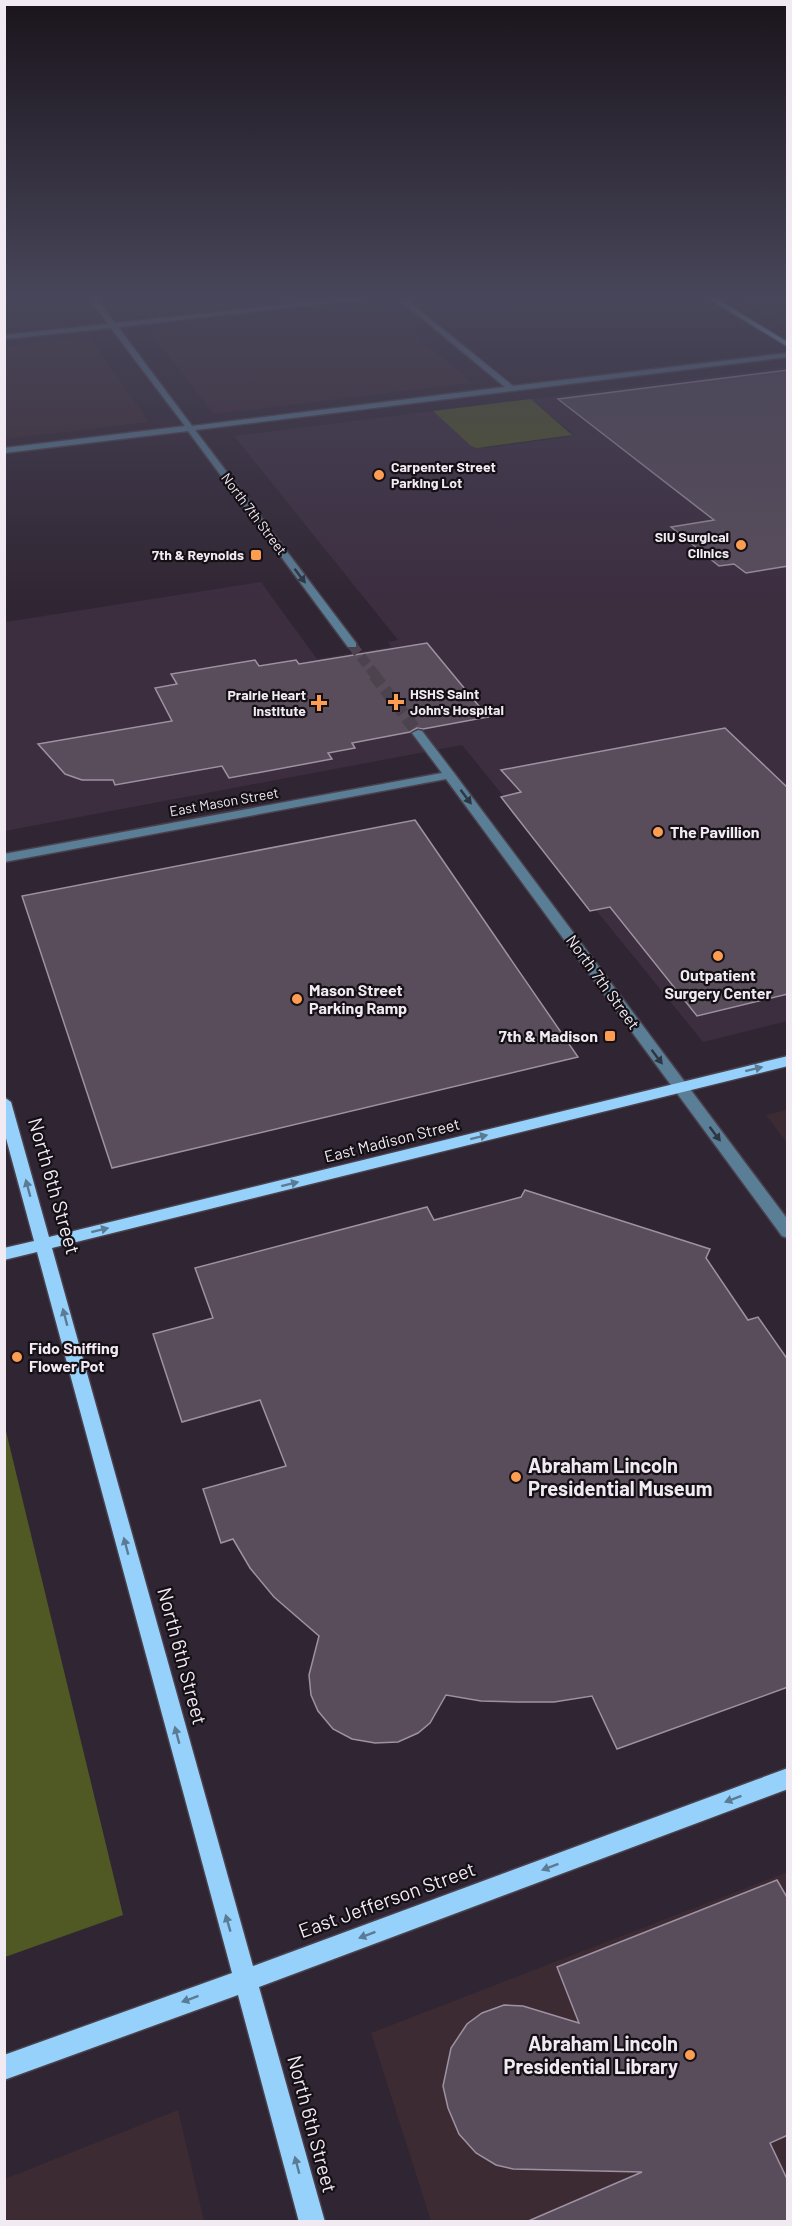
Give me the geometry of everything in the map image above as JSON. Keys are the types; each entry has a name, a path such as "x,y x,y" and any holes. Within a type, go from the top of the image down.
{"main road":[{"name":"East Madison Street","path":"4,1254 788,1061"},
{"name":"North 6th Street","path":"4,1102 312,2222"},
{"name":"East Jefferson Street","path":"4,2068 332,1949 788,1778"}],"street":[{"name":"North 7th Street","path":"168,400 352,645"},
{"path":"4,451 422,400"},
{"name":"North 7th Street","path":"418,733 788,1232"},
{"name":"East Mason Street","path":"4,858 450,775"}],"shaded area":[{"path":"5,400 133,400 149,422 5,439"},
{"path":"203,400 332,400 214,414"},
{"name":"HSHS Saint John's Hospital","path":"532,400 787,400 787,1021 703,1042 462,745 5,831 5,622 261,582 317,659 391,647 388,642 398,640 234,436 433,411 471,446 486,448 568,437 571,432"},
{"path":"788,1110 787,1143 766,1115"},
{"name":"Abraham Lincoln Presidential Library","path":"787,1872 787,2221 431,2221 371,2033"},
{"path":"178,2110 204,2221 5,2221 5,2179"}],"green space":[{"path":"532,400 572,435 477,448 471,446 433,411"},
{"path":"4,1423 123,1915 5,1957 4,1957"}],"building":[{"path":"559,400 788,400 788,566 746,573 734,564 719,566 671,527 714,520"},
{"name":"Prairie Heart Institute","path":"427,643 488,717 423,729 417,728 410,732 352,743 355,748 328,753 332,759 229,778 222,766 115,785 113,780 82,780 65,774 38,744 172,721 155,688 177,684 171,674 255,660 259,666 296,660 299,664"},
{"name":"The Pavillion","path":"725,728 788,788 788,994 697,1016 610,907 590,911 501,797 521,792 501,770"},
{"name":"Mason Street Parking Ramp","path":"415,820 578,1057 112,1168 22,896"},
{"name":"Abraham Lincoln Presidential Museum","path":"525,1190 710,1249 706,1258 748,1320 758,1317 788,1360 788,1687 617,1749 592,1696 554,1702 517,1702 481,1701 446,1695 430,1723 418,1733 398,1742 375,1743 352,1739 333,1729 318,1711 311,1695 309,1675 319,1636 274,1597 250,1568 233,1539 221,1543 203,1489 286,1466 260,1400 182,1422 153,1334 213,1318 195,1268 427,1207 434,1220 521,1197"},
{"name":"Abraham Lincoln Presidential Library","path":"777,1880 788,1899 788,2135 770,2143 788,2181 788,2222 526,2222 642,2172 513,2169 496,2165 476,2153 459,2134 448,2108 443,2086 451,2048 467,2024 482,2013 504,2005 523,2006 579,2023 557,1967"}],"tunnel":[{"path":"352,645 376,676"},
{"path":"374,675 418,733"}],"place":[{"name":"Carpenter Street Parking Lot","path":"379,475"},
{"name":"SIU Surgical Clinics","path":"741,545"},
{"name":"7th & Reynolds","path":"256,555"},
{"name":"HSHS Saint John's Hospital","path":"396,702"},
{"name":"Prairie Heart Institute","path":"319,703"},
{"name":"The Pavillion","path":"658,832"},
{"name":"Outpatient Surgery Center","path":"718,956"},
{"name":"Mason Street Parking Ramp","path":"297,999"},
{"name":"7th & Madison","path":"610,1036"},
{"name":"Fido Sniffing Flower Pot","path":"17,1357"},
{"name":"Abraham Lincoln Presidential Museum","path":"516,1477"},
{"name":"Abraham Lincoln Presidential Library","path":"690,2055"}]}
